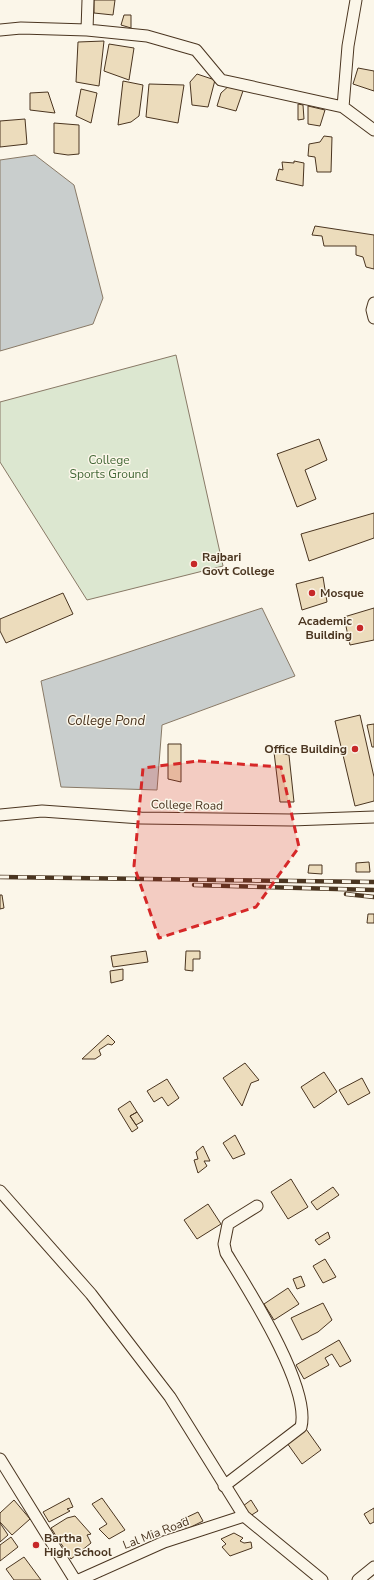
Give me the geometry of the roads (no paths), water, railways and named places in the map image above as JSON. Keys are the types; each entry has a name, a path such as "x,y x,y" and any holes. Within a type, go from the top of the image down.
{"street":[{"path":"87,30 88,0"},
{"path":"343,107 348,46 356,0"},
{"path":"0,30 21,28 87,30 147,36 196,50 221,80 343,107 374,130"},
{"path":"374,303 372,310 374,318"},
{"name":"College Road","path":"0,815 42,811 141,818 283,820 374,817"},
{"path":"0,1191 91,1294 170,1398 244,1516 322,1580"},
{"path":"224,1486 301,1426 304,1417 301,1403 285,1358 257,1303 226,1253 224,1244 228,1224 257,1206"},
{"path":"0,1459 75,1580"},
{"name":"Lal Mia Road","path":"79,1580 164,1542 244,1516"},
{"path":"358,1580 374,1567"}],"water":[{"path":"35,155 74,185 103,298 93,324 0,351 0,160"},
{"name":"College Pond","path":"262,608 295,676 162,725 157,790 61,787 41,681"}],"railway":[{"path":"0,877 374,882"},
{"path":"194,885 374,890"},
{"path":"346,894 374,897"}],"place":[{"name":"Rajbari Govt College","path":"194,564"},
{"name":"Mosque","path":"312,593"},
{"name":"Academic Building","path":"360,628"},
{"name":"Office Building","path":"355,749"},
{"name":"Bartha High School","path":"36,1545"}],"park label":[{"name":"College Sports Ground","path":"109,467"}]}
